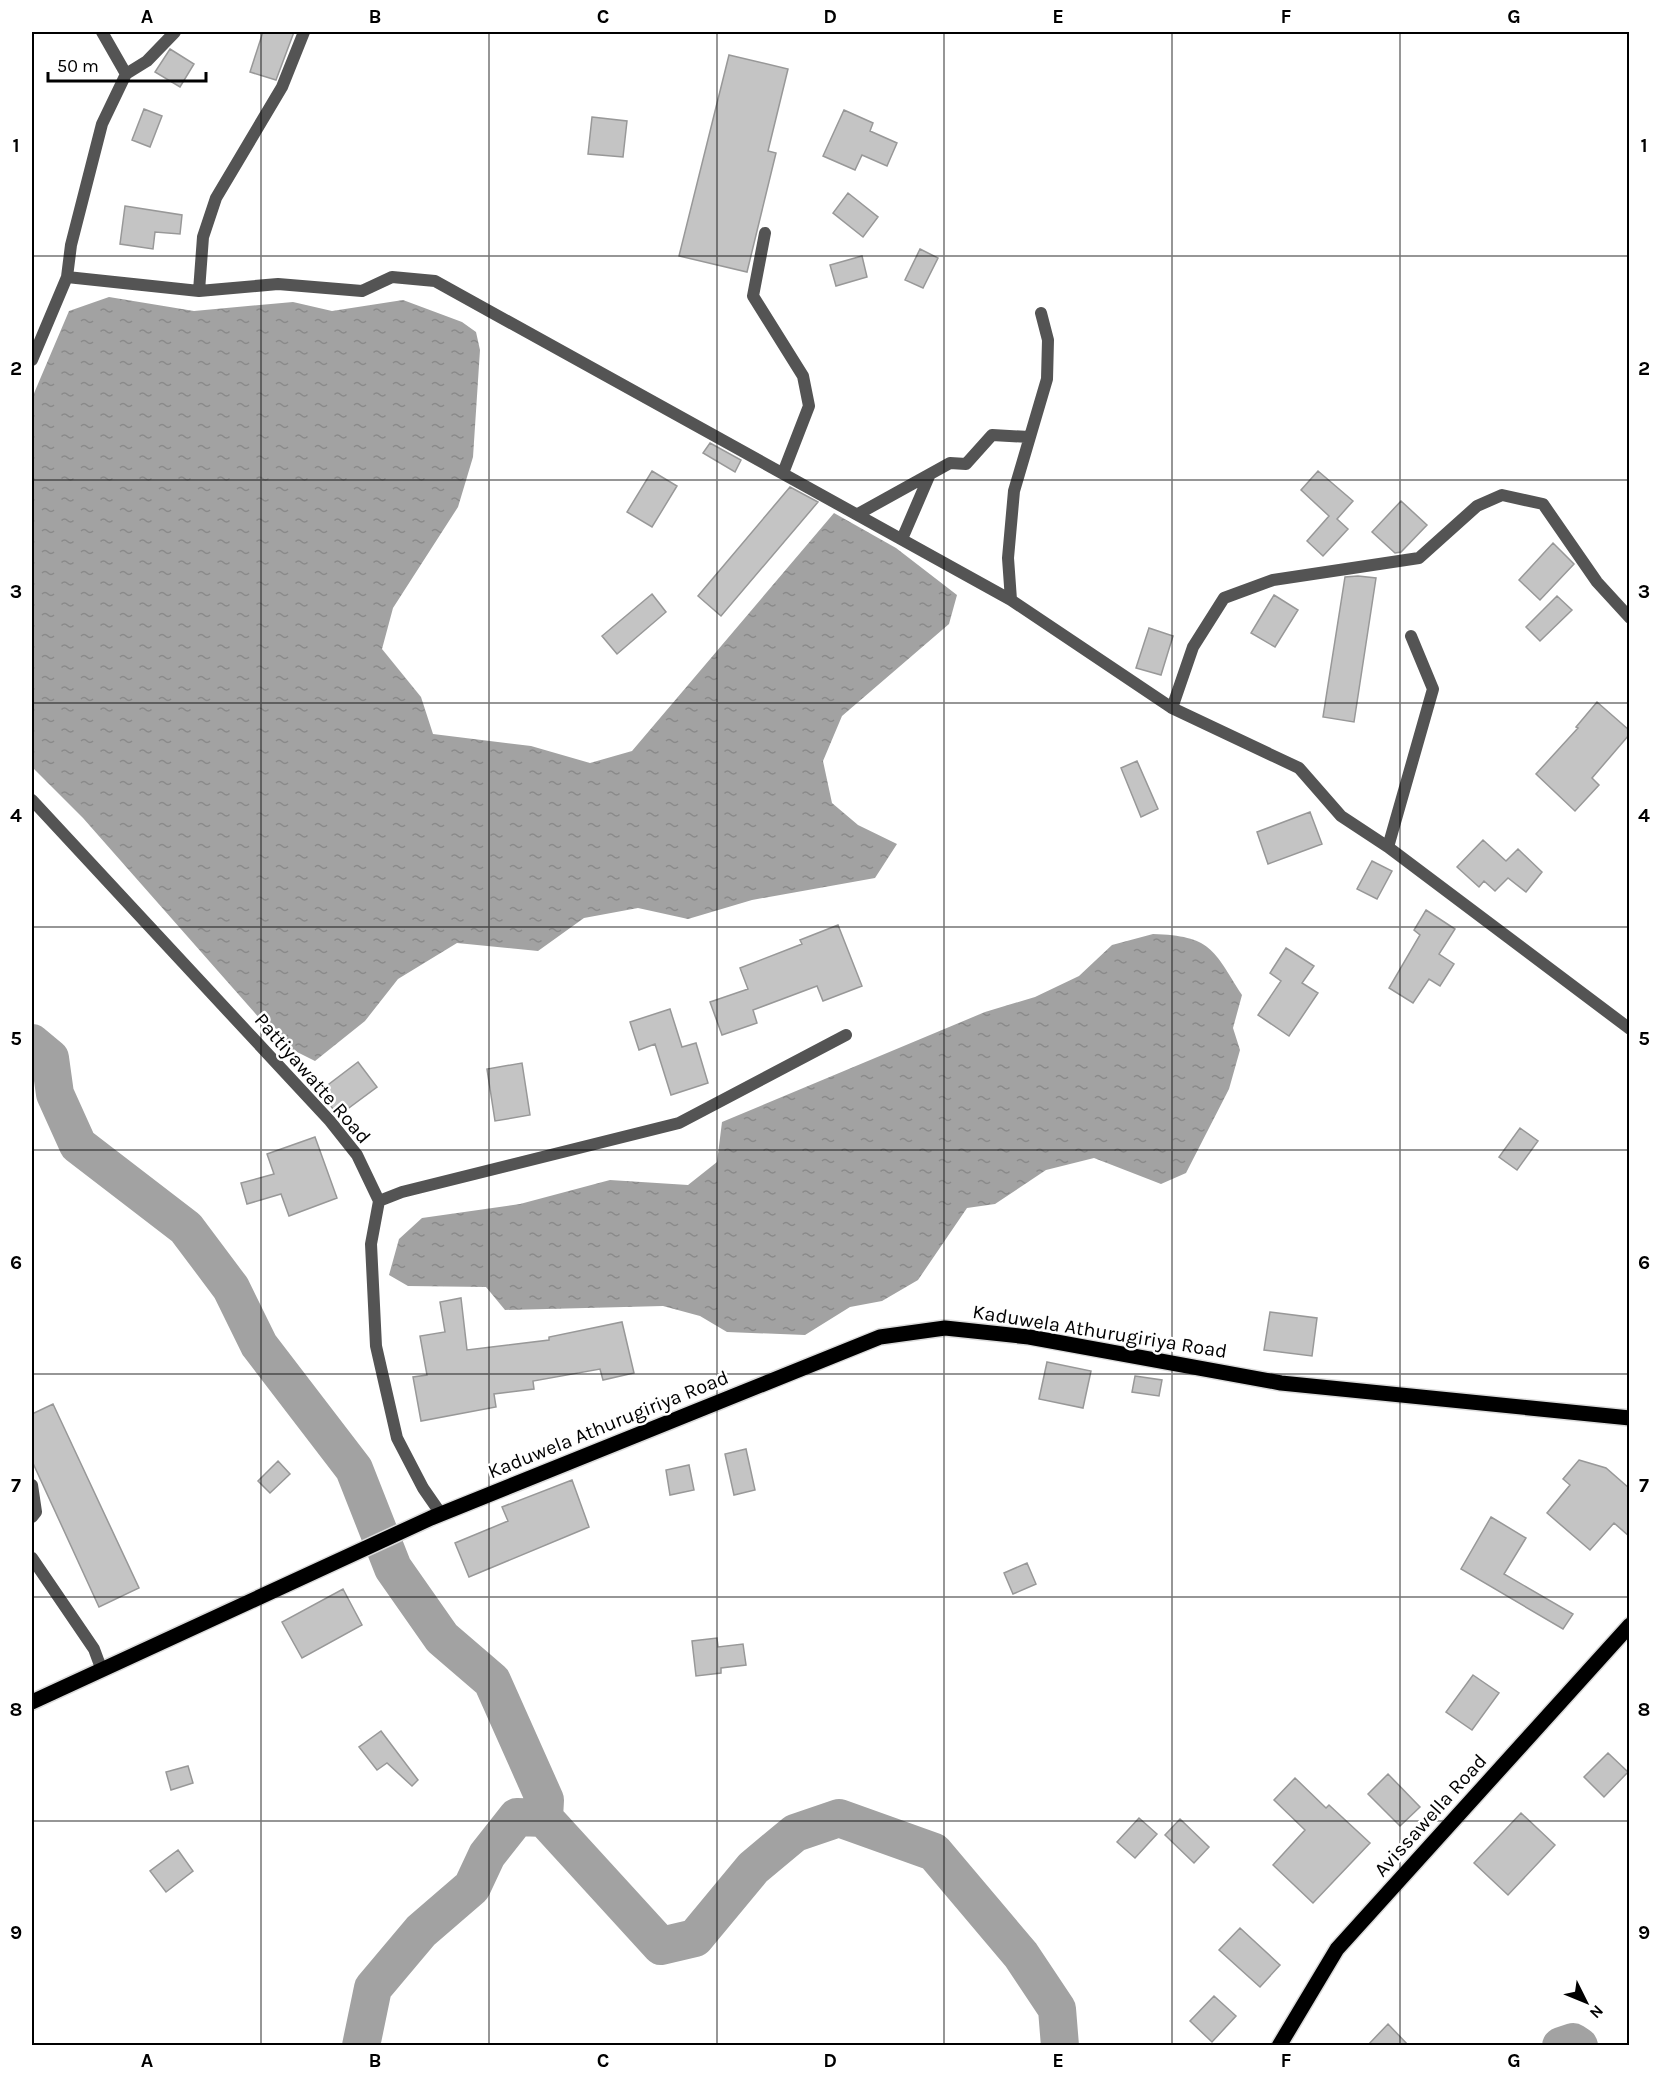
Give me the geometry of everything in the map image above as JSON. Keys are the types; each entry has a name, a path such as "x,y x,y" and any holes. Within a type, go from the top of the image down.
{"main road":[{"name":"Kaduwela Athurugiriya Road","path":"32,1702 101,1668 436,1516 880,1337 945,1328 1029,1337 1281,1383 1629,1418"},
{"name":"Avissawella Road","path":"1279,2046 1337,1949 1629,1625"}],"street":[{"path":"102,32 126,74"},
{"path":"32,360 67,277 71,245 102,124 126,74 147,61 175,32"},
{"path":"199,291 203,237 216,198 282,87 304,32"},
{"path":"765,233 753,296 803,376 810,406 783,472"},
{"path":"67,277 199,291 278,284 362,291 392,277 435,281 1011,600 1172,708 1299,768 1341,816 1388,847 1629,1029"},
{"path":"1011,600 1008,558 1014,491 1047,379 1048,340 1041,313"},
{"path":"858,514 950,463 966,464 992,435 1029,437"},
{"path":"902,539 930,474"},
{"path":"1172,708 1193,647 1224,598 1273,580 1419,558 1477,506 1502,495 1543,504 1597,582 1629,618"},
{"path":"1388,847 1433,689 1411,636"},
{"name":"Pattiyawatte Road","path":"32,801 330,1120 357,1155 379,1201"},
{"path":"436,1516 397,1438 376,1346 371,1244 379,1201 402,1192 679,1122 846,1035"},
{"path":"32,1485 36,1512 32,1517"},
{"path":"32,1558 94,1649 101,1668"}],"water":[{"path":"109,297 194,311 293,302 332,311 403,300 462,322 476,332 480,350 473,457 458,507 393,608 382,649 421,697 433,734 531,746 590,763 632,751 834,513 896,548 957,595 949,624 842,716 823,761 832,803 858,825 897,844 875,878 752,900 688,919 638,908 584,918 538,951 457,943 398,979 365,1021 315,1061 283,1045 83,818 32,767 32,398 69,311"},
{"path":"1153,934 1187,938 1208,948 1224,966 1242,995 1233,1028 1240,1050 1229,1089 1186,1173 1161,1184 1094,1158 1046,1170 995,1204 967,1208 918,1280 882,1301 850,1307 805,1335 727,1332 700,1316 663,1306 505,1310 486,1287 408,1286 389,1275 399,1239 422,1218 520,1204 610,1180 688,1185 717,1162 722,1122 985,1012 1035,997 1079,976 1112,945"}],"building":[{"path":"263,32 294,32 276,80 250,72"},
{"path":"170,49 194,64 180,87 155,72"},
{"path":"729,55 788,69 768,151 776,153 747,272 679,256"},
{"path":"144,109 162,116 150,147 132,140"},
{"path":"844,110 873,123 870,131 897,143 887,166 862,155 855,170 823,156"},
{"path":"592,117 627,121 623,157 588,154"},
{"path":"848,193 878,217 863,237 833,213"},
{"path":"125,206 182,215 180,234 155,232 153,249 120,244"},
{"path":"920,249 938,258 923,288 905,280"},
{"path":"862,256 867,277 836,286 830,265"},
{"path":"710,443 741,460 735,472 703,453"},
{"path":"652,471 677,486 652,527 627,512"},
{"path":"1318,471 1353,501 1337,519 1348,529 1323,556 1307,541 1329,516 1301,490"},
{"path":"790,487 818,502 721,616 698,596"},
{"path":"1401,501 1427,525 1401,552 1395,553 1372,532"},
{"path":"1553,543 1574,564 1540,600 1519,580"},
{"path":"1345,577 1376,578 1354,722 1323,717"},
{"path":"652,594 666,612 617,654 602,636"},
{"path":"1274,595 1298,610 1275,647 1251,633"},
{"path":"1557,596 1572,610 1540,641 1526,627"},
{"path":"1149,628 1173,636 1161,675 1136,668"},
{"path":"1597,702 1629,730 1629,735 1592,778 1599,785 1575,811 1536,774 1578,728 1576,727"},
{"path":"1137,761 1158,809 1141,817 1121,768"},
{"path":"1310,812 1322,844 1268,864 1257,832"},
{"path":"1483,840 1506,861 1518,849 1542,872 1526,892 1508,878 1495,891 1484,881 1479,887 1457,867"},
{"path":"1372,861 1392,871 1377,899 1357,889"},
{"path":"1426,910 1455,929 1439,954 1454,964 1440,986 1429,979 1413,1003 1389,988 1420,935 1414,930"},
{"path":"838,925 862,986 823,1001 817,986 753,1010 757,1023 722,1035 710,1002 748,989 740,968 802,944 800,940"},
{"path":"1286,948 1314,966 1302,983 1318,993 1289,1036 1258,1015 1281,981 1270,973"},
{"path":"670,1009 682,1047 696,1043 708,1083 671,1095 655,1044 639,1050 630,1022"},
{"path":"358,1062 377,1087 338,1116 320,1091"},
{"path":"522,1063 530,1115 495,1121 487,1069"},
{"path":"1520,1128 1538,1141 1517,1170 1499,1157"},
{"path":"315,1137 337,1198 289,1216 281,1194 247,1204 241,1183 274,1174 267,1154"},
{"path":"461,1298 467,1350 549,1340 549,1337 622,1322 634,1373 603,1380 600,1369 533,1381 534,1389 494,1394 496,1407 421,1421 413,1377 427,1375 420,1336 445,1332 440,1302"},
{"path":"1270,1312 1317,1318 1312,1356 1264,1350"},
{"path":"1047,1362 1091,1371 1083,1408 1039,1399"},
{"path":"1135,1376 1162,1380 1159,1396 1132,1392"},
{"path":"53,1404 139,1588 99,1607 32,1461 32,1414"},
{"path":"746,1449 755,1490 734,1495 725,1454"},
{"path":"1579,1460 1606,1468 1629,1488 1629,1536 1614,1523 1590,1550 1547,1513 1570,1485 1563,1479"},
{"path":"278,1461 290,1474 270,1493 258,1481"},
{"path":"689,1465 694,1490 670,1495 666,1470"},
{"path":"572,1480 589,1527 469,1577 455,1543 508,1521 502,1507"},
{"path":"1491,1517 1526,1538 1504,1574 1573,1614 1563,1629 1461,1569"},
{"path":"1027,1563 1036,1584 1013,1594 1004,1573"},
{"path":"343,1589 362,1625 302,1658 282,1622"},
{"path":"717,1638 718,1647 743,1644 746,1665 721,1668 721,1673 696,1676 692,1641"},
{"path":"1473,1675 1499,1693 1472,1730 1446,1712"},
{"path":"381,1731 418,1780 412,1786 387,1763 377,1770 359,1747"},
{"path":"1608,1753 1628,1772 1604,1797 1584,1777"},
{"path":"188,1766 193,1783 171,1790 166,1772"},
{"path":"1388,1774 1420,1807 1400,1826 1368,1794"},
{"path":"1295,1778 1326,1808 1329,1805 1370,1843 1313,1903 1273,1865 1305,1830 1274,1800"},
{"path":"1521,1813 1555,1845 1508,1895 1474,1863"},
{"path":"1139,1818 1157,1834 1135,1858 1117,1842"},
{"path":"1180,1819 1209,1847 1194,1863 1165,1835"},
{"path":"178,1850 193,1871 166,1892 150,1871"},
{"path":"1240,1928 1280,1965 1260,1987 1219,1950"},
{"path":"1214,1996 1236,2016 1212,2042 1190,2021"},
{"path":"1388,2024 1409,2046 1367,2046"}],"waterway":[{"path":"32,1043 50,1058 55,1094 78,1145 186,1228 231,1288 259,1345 354,1469 393,1568 442,1638 492,1681 545,1800 544,1818"},
{"path":"361,2046 373,1988 421,1931 472,1887 487,1855 517,1817 544,1818 661,1946 695,1938 753,1868 795,1833 839,1818 934,1852 1021,1955 1057,2009 1060,2046"},
{"path":"1561,2046 1573,2042 1579,2046"}]}
